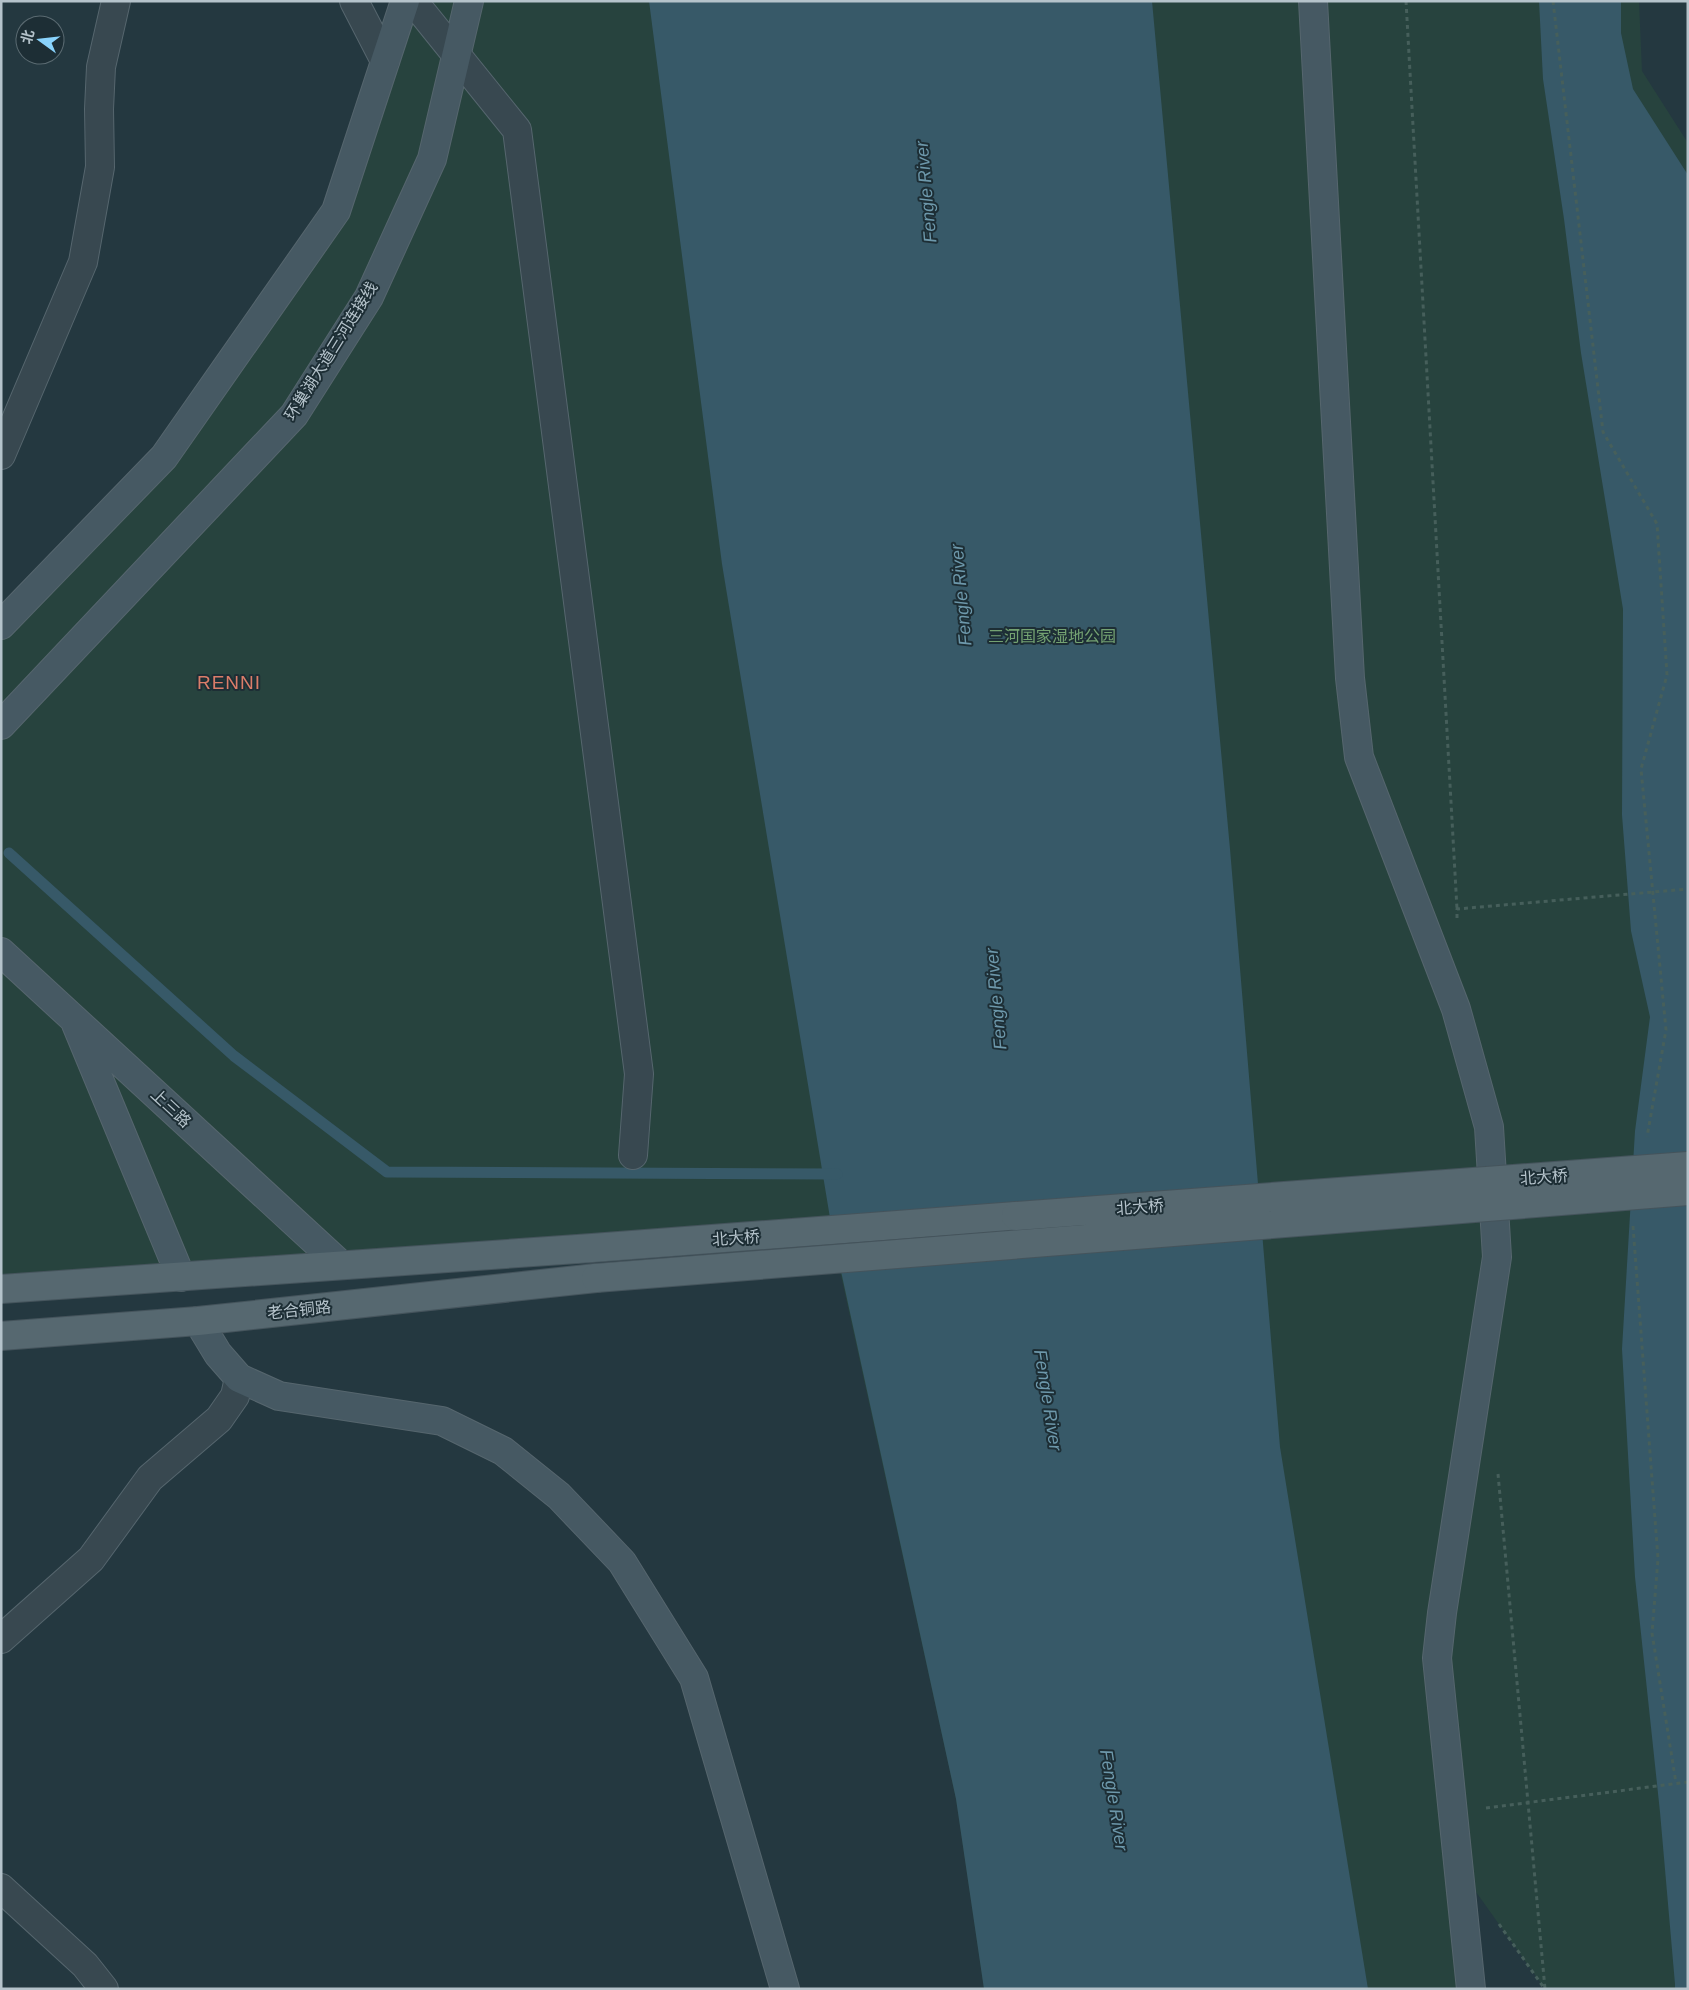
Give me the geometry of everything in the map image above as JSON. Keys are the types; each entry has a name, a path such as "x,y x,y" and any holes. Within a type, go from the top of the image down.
{"main road":[{"name":"北大桥","path":"596,1278 1639,1182 1688,1166"},
{"name":"北大桥","path":"341,1266 592,1248 1639,1182 1688,1191"},
{"path":"1,1288 341,1266"},
{"name":"老合铜路","path":"1,1336 198,1321 596,1278"}],"street":[{"path":"1,455 83,262 100,167 99,109 101,67 116,1"},
{"path":"354,1 386,61"},
{"path":"1,625 164,457 336,211 405,1"},
{"path":"413,1 517,130 639,1074 634,1155"},
{"name":"环巢湖大道三河连接线","path":"1,724 294,415 369,297 432,158 469,1"},
{"path":"1313,1 1350,678 1359,757 1456,1009 1489,1127 1497,1257 1442,1613 1437,1658 1471,1989"},
{"name":"上三路","path":"1,952 341,1266"},
{"path":"72,1016 181,1276"},
{"path":"198,1321 218,1354 239,1378 279,1396 442,1422 503,1451 559,1496 622,1562 694,1678 785,1989"},
{"path":"1,1639 91,1559 150,1478 218,1419 235,1396 239,1378"},
{"path":"1,1888 86,1965 104,1989"}],"path":[{"path":"1406,1 1458,909 1457,919"},
{"path":"1553,1 1603,432 1657,524 1667,675 1641,768 1666,1030 1632,1220 1658,1559 1652,1633 1676,1783"},
{"path":"1458,909 1688,889"},
{"path":"1497,1466 1545,1989"},
{"path":"1453,1812 1688,1782"},
{"path":"1498,1924 1545,1989"}],"green space":[{"name":"三河国家湿地公园","path":"405,1 1639,1 1642,71 1688,143 1688,1989 1545,1989 1459,1868 1471,1989 984,1989 956,1799 831,1230 1,1289 1,625 164,457 336,211"}],"water":[{"name":"Fengle River","path":"649,1 1152,1 1230,849 1280,1447 1368,1989 984,1989 956,1799 832,1230 722,564"},
{"path":"1539,1 1621,1 1621,33 1633,89 1688,175 1688,1989 1675,1989 1660,1812 1635,1577 1622,1349 1635,1131 1650,1017 1631,931 1622,815 1623,609 1581,353 1564,219 1543,79"}],"waterway":[{"path":"9,853 234,1056 387,1172 837,1174"}],"district":[{"name":"RENNI","path":"229,682"}]}
